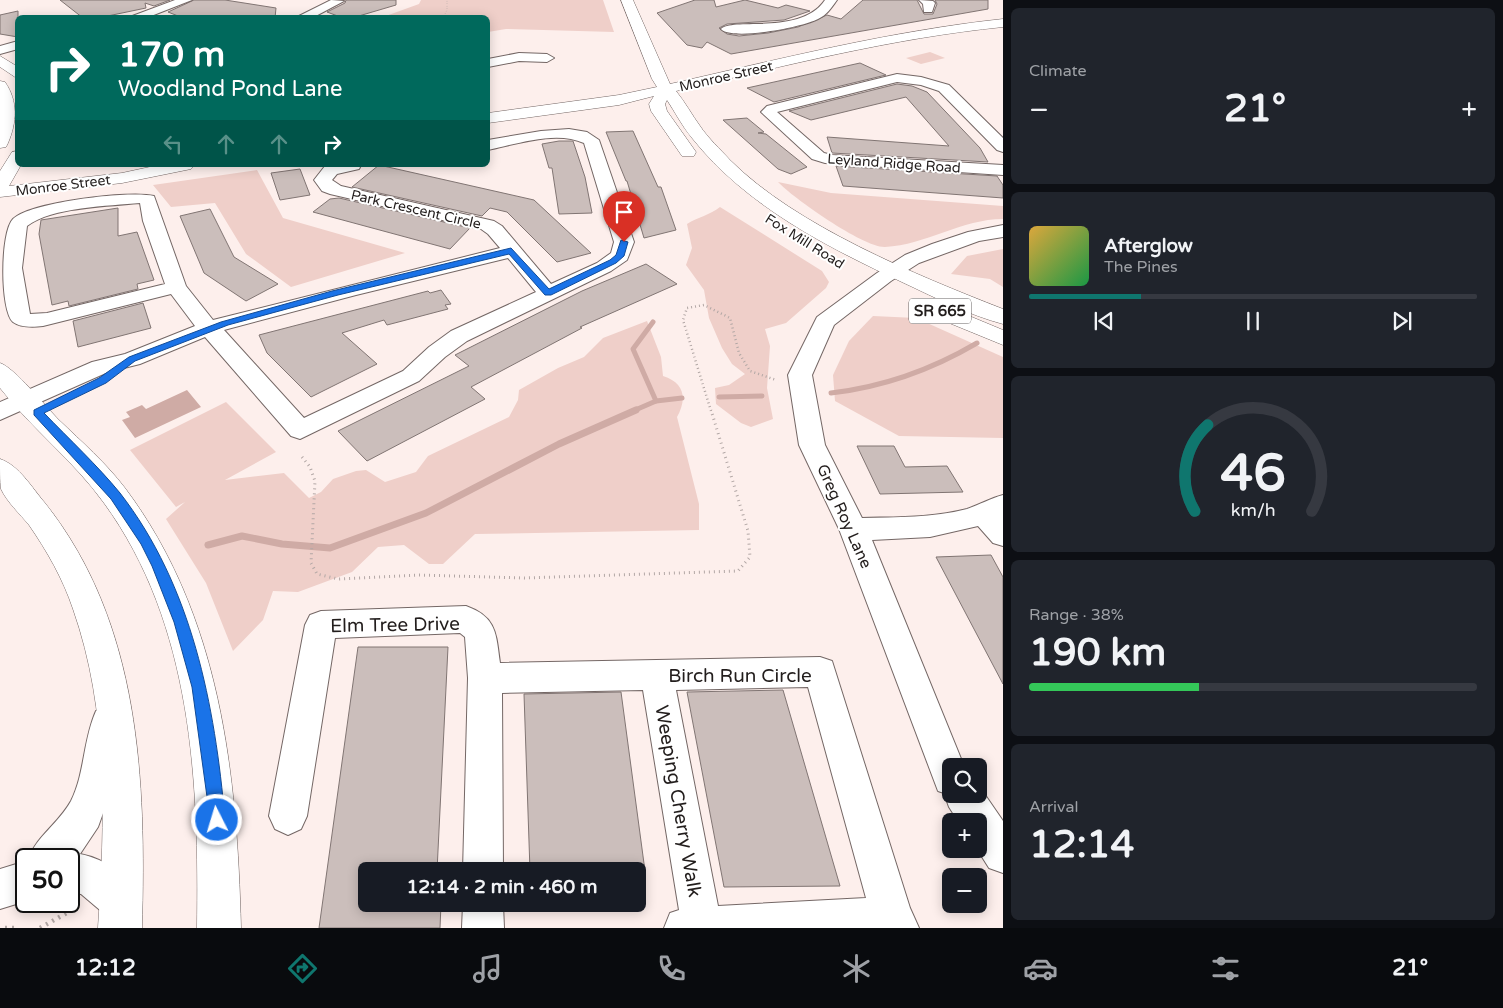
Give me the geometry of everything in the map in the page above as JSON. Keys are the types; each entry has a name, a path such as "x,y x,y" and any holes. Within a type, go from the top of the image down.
{"main road":[{"name":"Fox Mill Road","path":"627,0 665,90 676,101 698,135 744,180 767,198 885,277 1003,338"},
{"name":"Monroe Street","path":"964,27 965,25 1003,16"},
{"name":"Monroe Street","path":"490,118 665,90 789,61 964,27 1003,23"},
{"path":"651,58 674,72 696,74 789,61"},
{"path":"0,60 15,72"},
{"path":"0,85 6,98 8,114 0,143"},
{"path":"665,90 657,104 665,120 700,163"},
{"path":"573,106 637,108 653,113 665,120"},
{"path":"1,183 15,161"},
{"name":"Monroe Street","path":"1,183 102,167"},
{"name":"Monroe Street","path":"1,183 122,178 175,167"},
{"name":"Fox Mill Road","path":"727,189 787,232 855,272 885,277 1003,317"},
{"path":"0,371 21,408 102,480 131,518 159,566 181,622 200,687 212,764 217,820 219,928"},
{"path":"0,469 51,533 81,588 98,637 112,705 122,778 121,915"}],"street":[{"path":"142,15 186,0"},
{"path":"727,30 770,28 797,22 822,12 826,9 830,0"},
{"path":"308,15 338,1"},
{"path":"0,50 15,46"},
{"path":"490,63 519,57 547,58"},
{"name":"Leyland Ridge Road","path":"1003,147 944,88 932,82 910,78 897,78 772,109 768,112 818,156 831,160 1003,170"},
{"path":"176,287 47,319 26,320 20,317 11,282 11,255 18,224 25,217 41,211 128,200 148,200 152,221 176,287 208,328 254,376 300,430 411,376 437,352 459,336 604,267 620,256 624,242 591,140 580,134 565,133 490,145"},
{"name":"Park Crescent Circle","path":"344,167 331,170 323,180 328,187 487,225 494,230 548,293"},
{"name":"Greg Roy Lane","path":"943,758 853,529 812,445 800,375 825,322 885,277 912,260 939,248 975,236 1003,231"},
{"path":"0,429 21,408 103,381 132,359 208,328 342,292 511,251"},
{"path":"853,529 933,527 997,518"},
{"name":"Elm Tree Drive","path":"288,816 321,625 466,619 480,631 485,678 483,862"},
{"name":"Birch Run Circle","path":"485,678 820,672 895,922"},
{"name":"Weeping Cherry Walk","path":"657,675 693,928"},
{"path":"58,848 71,835 88,808 112,705"},
{"path":"968,803 1003,854"},
{"path":"80,873 99,881 121,915"},
{"path":"483,912 483,928"},
{"path":"693,928 895,922"}],"path":[{"path":"444,15 447,10 447,0"},
{"path":"302,457 310,467 315,481 314,536 311,563 317,574 338,578 419,575 524,578 601,577 738,571 750,557 748,531 683,320 686,308 695,305 710,305 730,318 743,363 750,371 776,380"},
{"path":"40,928 52,913"},
{"path":"5,928 15,928"}],"shaded area":[{"path":"421,0 603,0 614,32 506,29 490,32 490,15 389,15 419,4"},
{"path":"930,52 945,58 921,64 906,58"},
{"path":"257,170 283,218 405,253 291,287 246,254 215,203 171,207 153,185"},
{"path":"778,182 831,193 1003,206 1003,219 973,223 915,242 885,247 862,240 829,221"},
{"path":"720,207 822,271 829,282 826,288 786,323 765,329 770,346 767,388 773,419 751,427 741,423 716,404 715,388 729,385 745,374 732,364 722,348 709,318 704,290 686,265 692,248 687,224"},
{"path":"1003,249 1003,287 990,279 951,274 967,256"},
{"path":"873,316 916,318 1003,357 1003,438 899,436 835,401 833,375 849,341"},
{"path":"647,321 661,357 663,376 676,383 682,392 682,404 677,417 699,504 699,530 475,534 443,564 429,564 404,545 378,547 352,572 298,592 273,591 263,620 233,651 206,583 166,519 185,502 176,507 130,450 226,402 276,452 225,480 284,473 309,498 321,492 333,479 356,471 366,470 385,482 416,472 428,456 509,417 518,400 519,390 558,368 584,357 603,338"},
{"path":"187,390 201,407 135,438 122,420 130,417 126,412 142,405 146,409"}],"building":[{"path":"60,0 170,0 154,6 145,3 146,8 112,15 79,15"},
{"path":"194,0 225,0 276,8 275,15 176,15 168,12"},
{"path":"346,0 396,0 396,5 362,15 335,15 327,12 345,3"},
{"path":"695,0 714,0 716,7 745,0 778,8 786,5 810,11 784,20 727,24 719,28 727,34 739,36 798,27 827,15 841,19 863,0 917,0 924,14 933,14 937,4 935,0 988,0 988,9 731,54 707,42 702,48 687,45 657,13"},
{"path":"18,11 18,15 15,15 15,36 0,34 0,15"},
{"path":"860,63 886,75 774,102 747,88"},
{"path":"897,84 912,86 927,92 980,148 988,162 832,153 827,137 949,146 906,97 811,120 789,111"},
{"path":"747,118 764,132 758,133 766,134 807,167 791,174 778,169 723,120"},
{"path":"633,131 658,187 661,187 676,230 644,238 627,181 606,132"},
{"path":"573,141 585,177 592,213 559,214 552,168 549,168 542,144"},
{"path":"836,166 997,176 1003,185 1003,198 843,186"},
{"path":"377,167 388,167 534,200 591,253 557,262 507,212 490,208 482,216 352,187"},
{"path":"300,169 310,195 280,200 271,173"},
{"path":"339,198 470,228 450,249 313,212 330,199"},
{"path":"118,208 118,236 137,232 154,280 137,284 138,289 69,306 68,301 52,305 39,234 41,220"},
{"path":"210,209 234,257 278,284 246,301 204,273 180,216"},
{"path":"646,264 677,284 580,327 582,328 471,387 485,399 367,461 338,431 469,366 455,355 582,291"},
{"path":"441,290 451,304 445,305 448,309 387,325 384,320 342,333 377,364 311,397 267,353 259,335 428,291 430,293"},
{"path":"143,303 151,328 78,347 73,321"},
{"path":"857,446 894,446 905,467 947,466 963,492 880,494"},
{"path":"991,555 1003,577 1003,684 936,557"},
{"path":"358,647 448,647 437,862 358,862 358,912 441,912 440,928 319,928"},
{"path":"783,690 840,886 724,887 687,692"},
{"path":"621,692 644,862 530,862 524,694"}],"waterway":[{"path":"653,322 633,349 656,401"},
{"path":"831,393 888,382 907,376 960,353 977,343"},
{"path":"719,397 762,396"},
{"path":"656,401 682,398"},
{"path":"633,411 656,401"},
{"path":"208,545 242,536 282,544 330,548 426,513 559,444 636,410"}],"route":[{"path":"217,820 212,764 200,687 171,593 146,541 115,496 37,412 103,381 132,359 208,328 335,293 511,251 548,293 613,262 620,256 624,242"}]}
